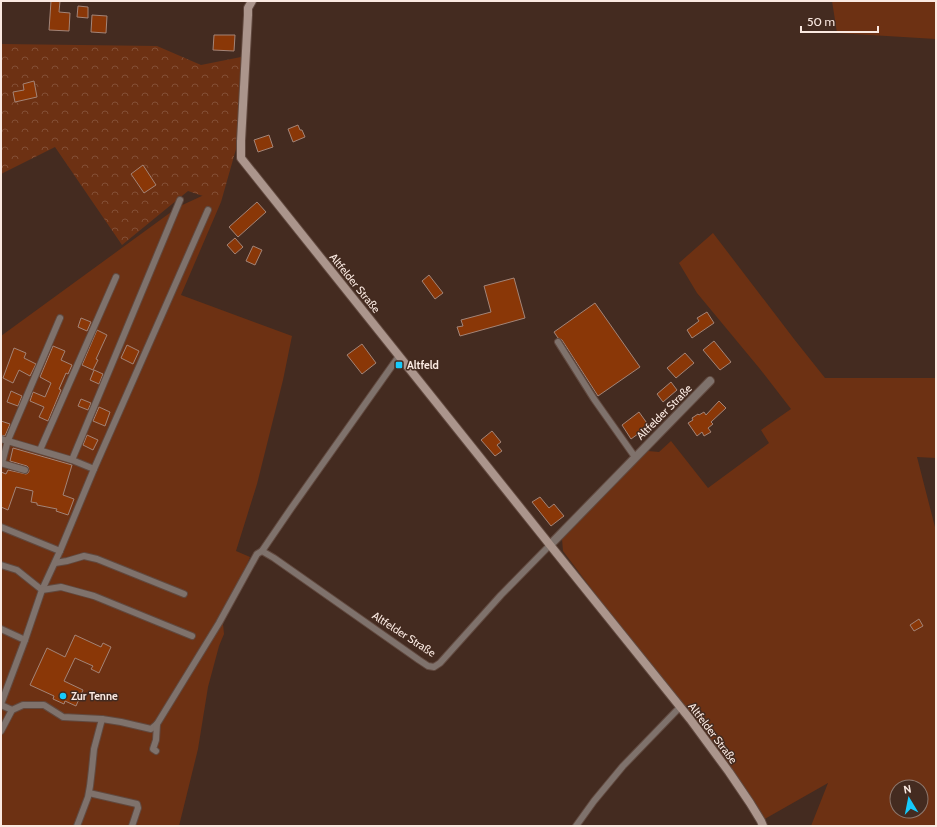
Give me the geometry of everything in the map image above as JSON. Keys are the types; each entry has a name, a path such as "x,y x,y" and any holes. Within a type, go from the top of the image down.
{"street":[{"name":"Altfelder Straße","path":"252,1 248,8 241,158 680,707 729,772 750,803 761,821 762,826"},
{"name":"Altfelder Straße","path":"550,545 710,381"}],"lane":[{"path":"72,460 180,200"},
{"path":"12,710 1,705 42,590 208,210"},
{"path":"40,450 116,277"},
{"path":"25,470 1,463 8,440 60,318"},
{"path":"558,342 594,399 635,457"},
{"path":"1,731 12,710 23,705 44,704 63,717 102,719 121,722 151,730 157,724 219,623 257,554 262,551 399,356"},
{"path":"1,439 72,460 94,469"},
{"path":"1,527 60,551"},
{"name":"Altfelder Straße","path":"262,551 419,660 428,666 434,667 440,663 550,545"},
{"path":"55,563 84,556 97,559 184,594"},
{"path":"1,564 17,570 42,590"},
{"path":"42,590 61,586 94,596 192,636"},
{"path":"1,629 25,640"},
{"path":"576,826 594,801 623,766 680,707"},
{"path":"77,826 89,793 94,750 102,719"},
{"path":"156,751 153,749 156,740 157,724"},
{"path":"89,793 137,804 138,808 132,826"}],"green space":[{"path":"832,1 936,1 936,39 837,33"},
{"path":"1,44 157,46 201,65 246,56 238,142 221,202 188,191 122,245 55,147 1,174"},
{"path":"204,195 215,197 221,202 181,295 292,336 283,380 257,484 236,551 250,557 223,624 224,634 219,646 208,687 198,749 179,826 1,826 1,336 178,207"},
{"path":"713,233 825,378 936,378 936,458 917,457 936,531 936,826 811,826 828,783 761,821 680,707 563,551 562,539 648,451 659,452 671,441 708,488 769,443 761,430 791,409 697,293 679,263"}],"building":[{"path":"51,1 60,1 59,12 70,13 69,31 49,30"},
{"path":"78,6 88,7 88,18 77,17"},
{"path":"92,15 107,16 106,33 91,32"},
{"path":"214,35 235,35 234,51 213,50"},
{"path":"34,81 37,97 15,102 13,92 24,90 23,84"},
{"path":"298,125 305,137 293,142 288,129"},
{"path":"269,135 273,147 258,152 254,140"},
{"path":"143,165 156,185 144,193 131,174"},
{"path":"257,202 266,212 238,237 229,227"},
{"path":"235,238 243,247 235,254 227,245"},
{"path":"253,246 262,250 255,265 246,261"},
{"path":"429,275 443,293 435,299 422,281"},
{"path":"514,278 525,318 460,336 457,327 463,326 461,320 491,312 484,286"},
{"path":"595,303 640,367 598,396 562,340 558,338 554,332"},
{"path":"707,312 714,323 692,338 687,330 699,321 697,318"},
{"path":"81,318 91,322 87,331 78,327"},
{"path":"97,330 107,335 96,359 98,360 93,370 82,365"},
{"path":"714,341 731,362 720,370 703,350"},
{"path":"362,344 376,363 362,374 347,355"},
{"path":"127,345 139,351 133,364 121,358"},
{"path":"53,346 65,351 61,360 72,365 68,374 66,373 59,389 61,390 48,421 39,417 44,407 30,401 33,392 45,397 51,383 40,377"},
{"path":"14,348 26,353 24,358 36,364 30,376 19,370 13,383 3,378"},
{"path":"685,353 694,363 676,378 667,368"},
{"path":"94,370 103,374 99,384 90,380"},
{"path":"671,382 677,390 663,402 657,394"},
{"path":"11,391 22,396 18,406 7,402"},
{"path":"81,399 91,403 88,410 78,406"},
{"path":"719,401 726,408 711,422 713,424 708,428 711,432 704,436 702,432 697,436 688,423 698,414 699,415 704,412 706,415"},
{"path":"99,407 110,412 105,426 93,421"},
{"path":"639,412 649,426 631,439 622,425"},
{"path":"1,421 10,424 5,436 1,435"},
{"path":"492,431 501,442 497,445 502,451 495,456 481,440"},
{"path":"87,435 98,440 93,450 83,445"},
{"path":"13,448 72,465 63,495 74,499 68,515 56,511 57,509 37,505 37,503 31,502 33,491 16,487 8,510 1,507 1,472 6,474 8,470 26,474 29,471 27,466 10,461"},
{"path":"540,497 549,508 554,504 564,516 551,526 532,502"},
{"path":"919,619 923,626 914,631 910,625"},
{"path":"75,635 101,647 103,643 111,647 99,673 91,669 93,666 75,658 64,681 83,690 76,706 65,701 64,704 53,699 54,696 30,685 47,648 65,657"}],"place":[{"name":"Altfeld","path":"399,365"},
{"name":"Zur Tenne","path":"63,696"}]}
